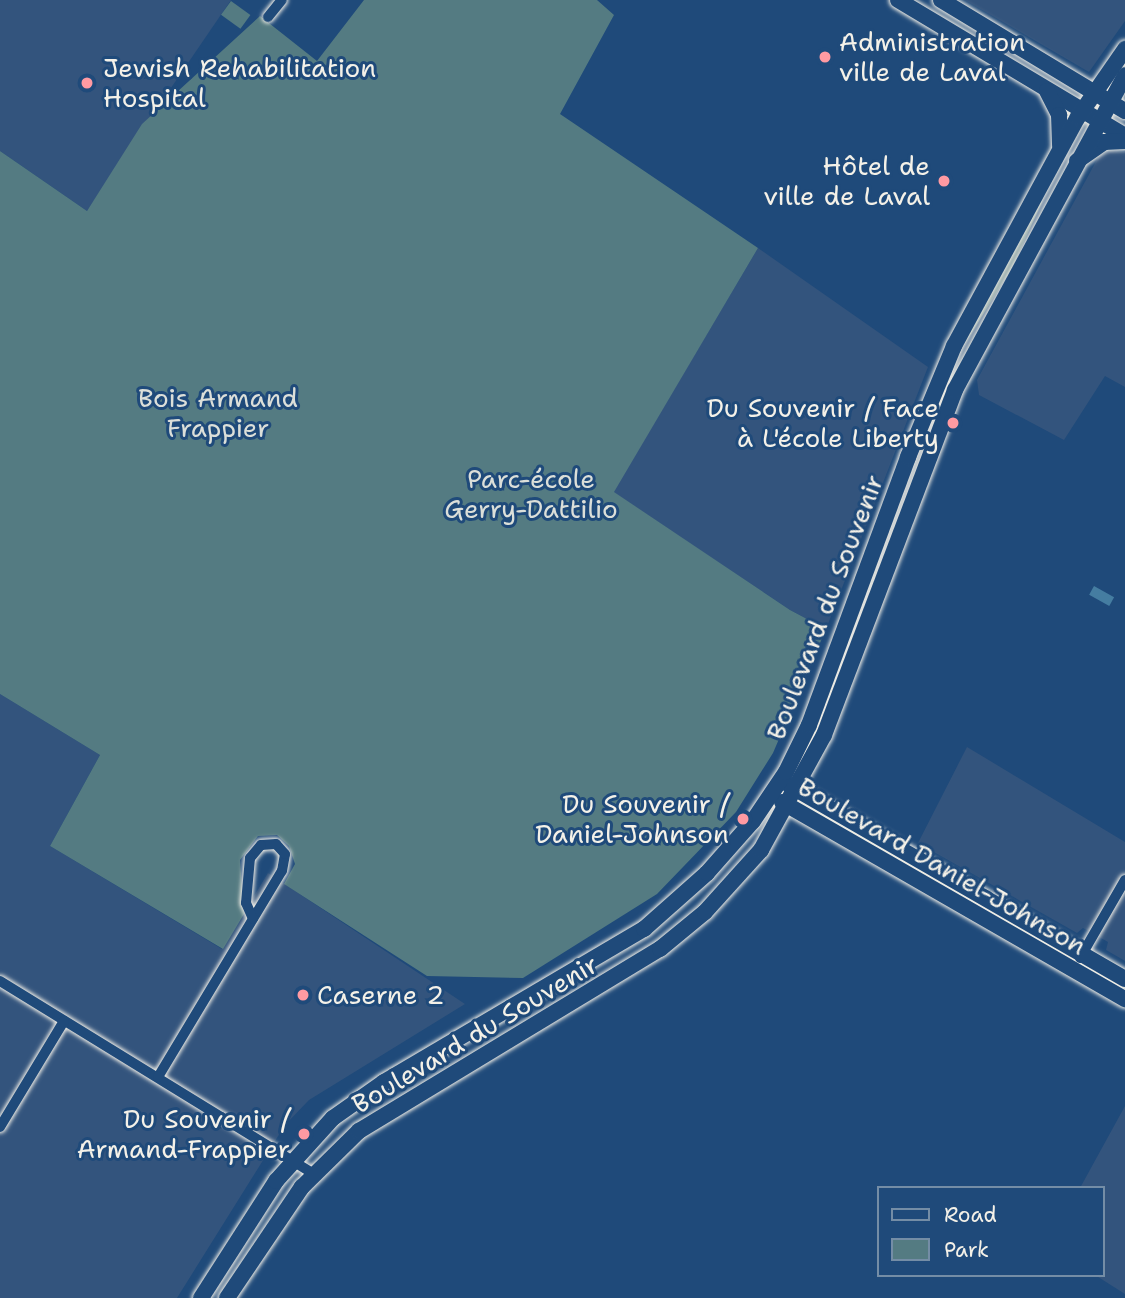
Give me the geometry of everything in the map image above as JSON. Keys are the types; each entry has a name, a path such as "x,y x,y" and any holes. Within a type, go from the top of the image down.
{"street":[{"path":"268,17 282,0"},
{"path":"898,0 1098,120 1125,139"},
{"path":"941,0 1125,111"},
{"name":"Boulevard du Souvenir","path":"201,1298 294,1158 333,1118 373,1089 656,920 717,863 771,795 781,781 815,711 908,457 954,346 1060,149 1094,92 1125,49"},
{"name":"Boulevard du Souvenir","path":"227,1298 314,1174 342,1145 389,1109 615,978 673,939 744,871 798,790 835,709 953,393 1073,165 1125,75"},
{"path":"1046,89 1059,115 1060,149"},
{"path":"1073,165 1104,142 1125,139"},
{"name":"Boulevard Daniel-Johnson","path":"781,781 1125,979"},
{"name":"Boulevard Daniel-Johnson","path":"771,795 1125,999"},
{"path":"159,1077 285,866 285,854 276,844 261,845 250,858 246,903 253,919"},
{"path":"1073,970 1125,880"},
{"path":"0,981 294,1158 314,1174"},
{"path":"0,1127 64,1021"}],"shaded area":[{"name":"Jewish Rehabilitation Hospital","path":"0,0 231,0 87,211 0,151"},
{"path":"965,0 1125,0 1125,21 1089,72"},
{"path":"1111,151 1125,152 1125,387 1105,376 1064,440 979,395 977,380 1099,156"},
{"path":"758,248 928,367 826,629 790,610 613,492"},
{"path":"1094,586 1114,597 1109,606 1089,595"},
{"path":"0,694 100,755 50,846 222,949 268,873 465,1004 309,1100 285,1125 177,1298 0,1298"},
{"path":"967,747 1125,842 1125,961 1106,950 1108,942 1083,928 1077,933 918,843"},
{"path":"1125,1106 1125,1294 1098,1277 1104,1277 1104,1186 1081,1186"}],"green space":[{"name":"Bois Armand Frappier","path":"364,0 597,0 614,15 560,114 758,248 614,492 790,610 826,629 773,753 736,812 657,894 523,978 427,976 284,884 295,864 289,846 277,835 258,836 240,860 244,914 223,949 50,846 100,755 0,694 0,151 87,211 142,124 260,16 317,61"},
{"path":"231,1 250,15 240,29 221,15"},
{"path":"1040,201 1042,202 1012,268 961,350"},
{"path":"814,807 1023,929 982,910 811,812"}],"place":[{"name":"Administration ville de Laval","path":"825,57"},
{"name":"Jewish Rehabilitation Hospital","path":"87,83"},
{"name":"Hôtel de ville de Laval","path":"944,181"},
{"name":"Du Souvenir / Face à L'école Liberty","path":"953,423"},
{"name":"Du Souvenir / Daniel-Johnson","path":"743,819"},
{"name":"Caserne 2","path":"303,995"},
{"name":"Du Souvenir / Armand-Frappier","path":"304,1134"}],"park label":[{"name":"Parc-école Gerry-Dattilio","path":"531,494"}]}
